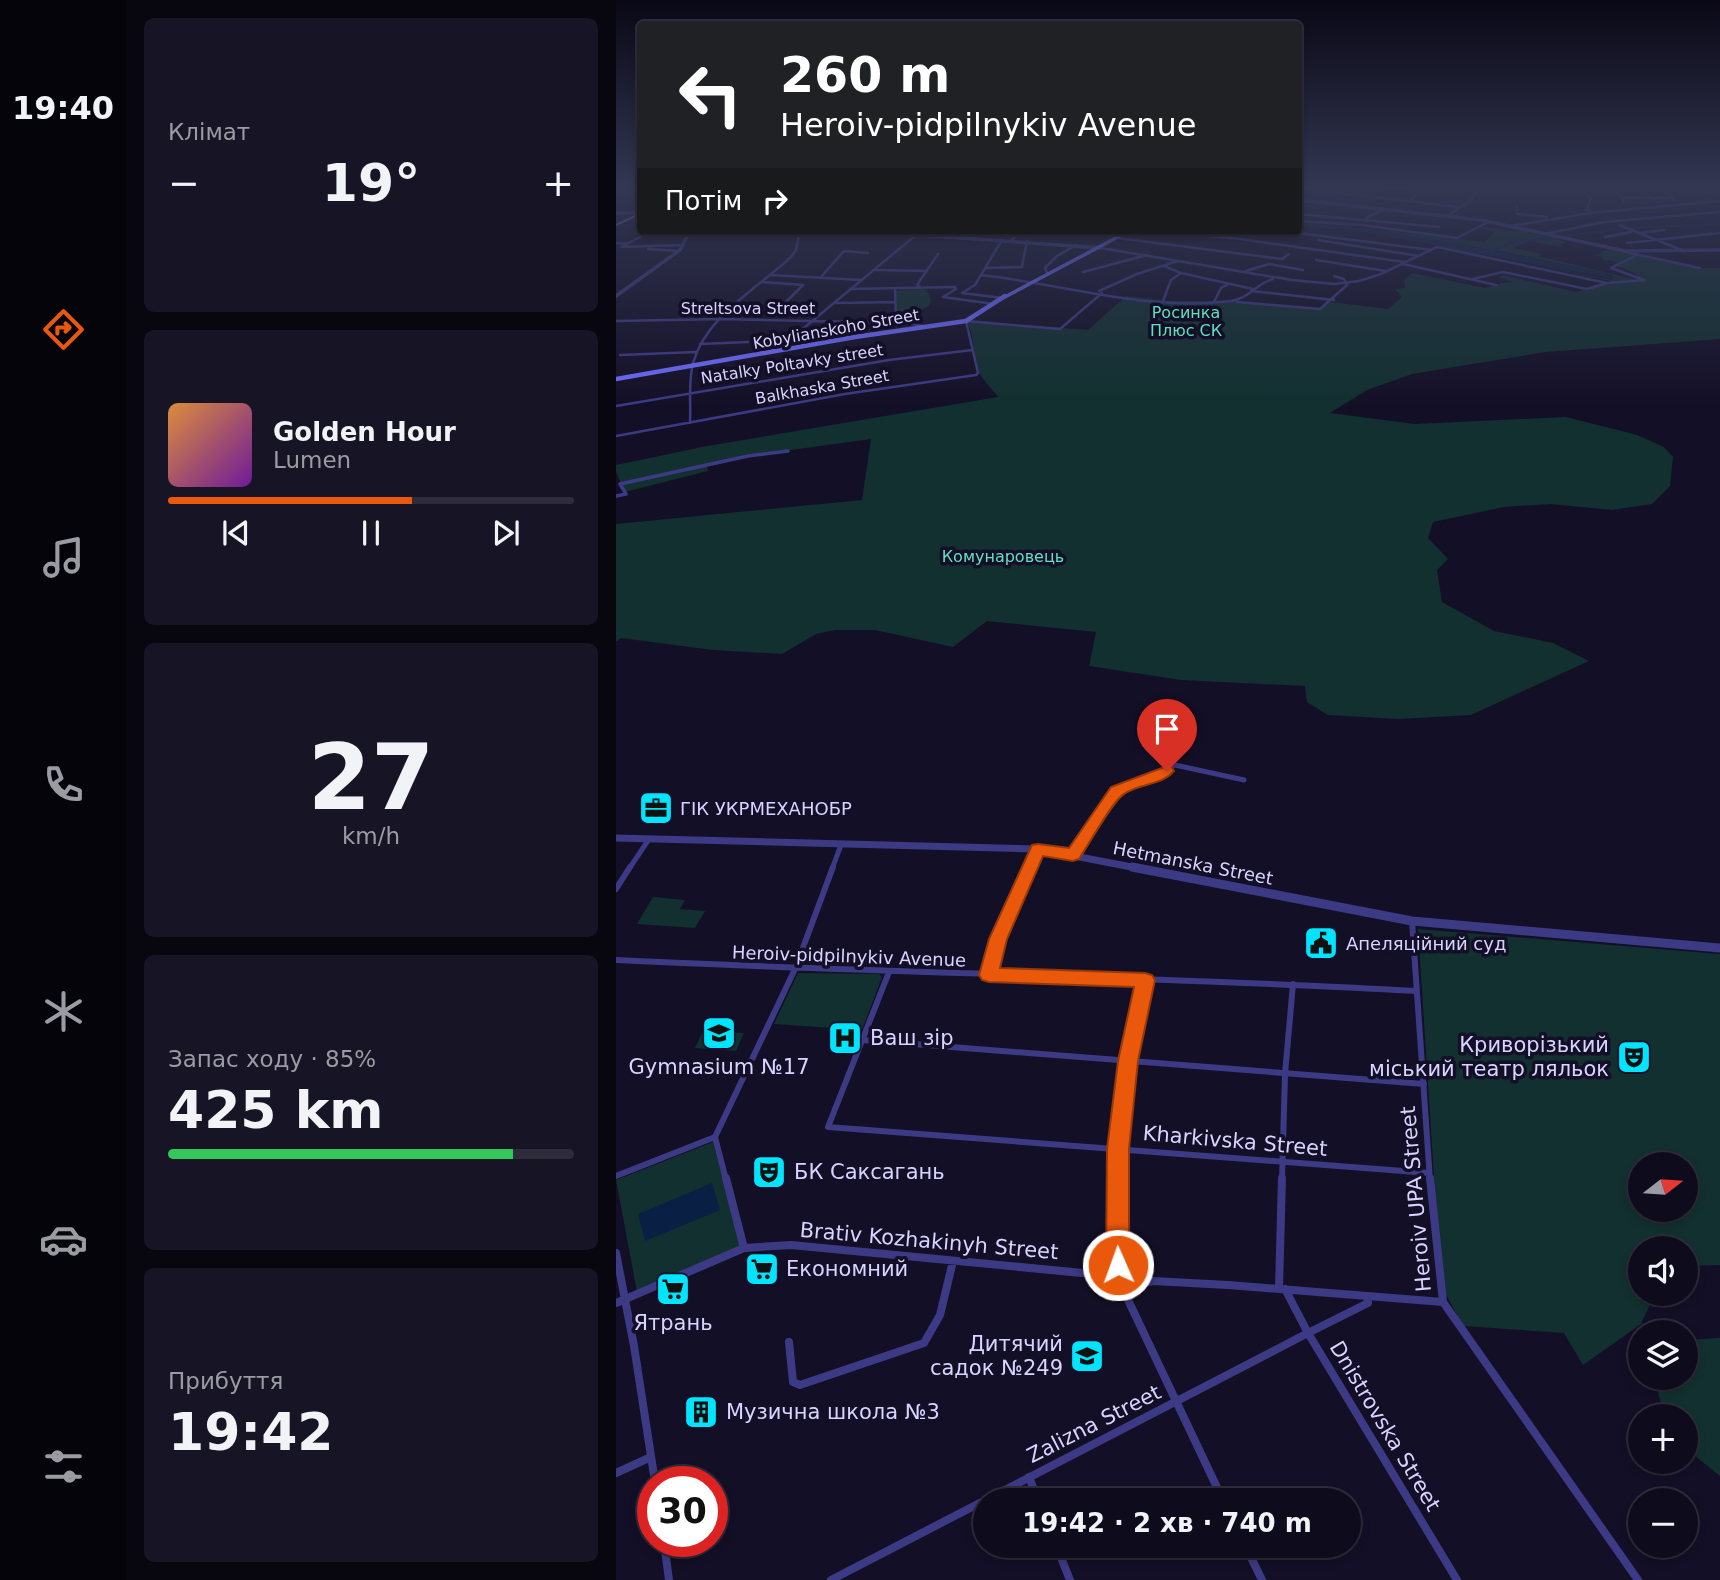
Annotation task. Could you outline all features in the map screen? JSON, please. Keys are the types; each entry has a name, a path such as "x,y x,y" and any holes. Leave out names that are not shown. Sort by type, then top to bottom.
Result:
{"main road":[{"path":"966,321 1030,282 1078,259"},
{"name":"Kobylianskoho Street","path":"616,379 922,326 966,321"}],"street":[{"path":"616,296 667,259"},
{"path":"690,423 692,366 696,352 722,319 788,259"},
{"path":"820,278 838,259"},
{"path":"776,351 889,259"},
{"path":"922,289 917,285 935,259"},
{"path":"991,259 975,285 962,293 1003,298"},
{"path":"985,268 1022,267 1024,259"},
{"path":"1047,273 1045,268 1054,259"},
{"path":"1083,272 1133,259"},
{"path":"1172,259 1326,284 1347,283 1387,271 1414,259"},
{"path":"1376,259 1496,285"},
{"path":"1492,259 1607,283"},
{"path":"1473,279 1503,272 1587,289 1607,283 1644,280 1611,268 1630,259"},
{"path":"1655,259 1700,268"},
{"path":"1097,292 1181,260"},
{"path":"1316,260 1387,271"},
{"path":"1245,271 1269,264 1303,270"},
{"path":"1164,265 1181,273 1252,290 1334,300"},
{"path":"876,270 926,271"},
{"path":"1163,301 1171,280 1181,273"},
{"path":"770,275 861,280"},
{"path":"981,275 1163,301 1233,301 1320,309 1334,300 1347,283"},
{"path":"1334,276 1345,279 1347,283"},
{"path":"1233,301 1266,280 1284,279"},
{"path":"762,282 803,285 783,306 804,307"},
{"path":"1214,302 1221,288 1229,284"},
{"path":"850,289 955,287 956,289 943,298 994,304"},
{"path":"895,289 896,318 901,322"},
{"name":"Kobylianskoho Street","path":"966,321 1060,329 1102,293"},
{"path":"834,303 895,302"},
{"name":"Streltsova Street","path":"616,321 812,320 901,322 922,326"},
{"name":"Balkhaska Street","path":"616,436 845,394 976,375 978,373 970,326 966,321"},
{"path":"701,344 748,342"},
{"name":"Natalky Poltavky street","path":"616,406 889,360 972,350"},
{"path":"620,355 696,352"},
{"path":"616,496 626,494 620,484 748,456 788,451"},
{"path":"1073,855 1117,790 1126,786 1147,781 1175,765 1244,780"},
{"name":"Hetmanska Street","path":"616,838 1038,849 1412,921 1720,948"},
{"path":"616,889 649,839"},
{"path":"744,1248 715,1137 795,969 841,845"},
{"path":"989,975 998,939 1038,849"},
{"name":"Heroiv UPA Street","path":"1412,921 1429,1173 1443,1302 1638,1580"},
{"name":"Heroiv-pidpilnykiv Avenue","path":"616,960 795,969 1293,984 1416,991"},
{"path":"889,972 862,1040 1424,1083"},
{"path":"1145,980 1128,1061 1118,1149 1116,1250 1123,1283 1175,1402 1217,1488"},
{"path":"1282,1289 1285,1074 1293,984"},
{"name":"Kharkivska Street","path":"862,1040 828,1127 1429,1173"},
{"path":"616,1177 715,1137"},
{"name":"Brativ Kozhakinyh Street","path":"626,1299 744,1248 791,1245 1103,1275 1135,1285 1153,1281 1443,1302"},
{"path":"616,1253 652,1466"},
{"path":"789,1342 793,1382 800,1385 924,1343 932,1335 937,1322 953,1261"},
{"name":"Dnistrovska Street","path":"1282,1289 1457,1580"},
{"name":"Zalizna Street","path":"831,1580 851,1575 1029,1477 1308,1333 1360,1309 1368,1303 1367,1297"},
{"path":"616,1303 626,1299"},
{"path":"616,1473 651,1457"},
{"path":"1029,1477 1033,1488"},
{"path":"666,1557 669,1580"},
{"path":"1061,1558 1069,1580"},
{"path":"1251,1558 1262,1580"}],"green space":[{"path":"1536,259 1550,259 1641,281 1644,279 1634,275 1637,274 1614,265 1617,262 1600,259 1655,259 1699,268 1720,268 1720,339 1546,352 1412,374 1367,390 1330,413 1415,424 1566,417 1637,435 1664,447 1673,457 1670,486 1652,504 1612,510 1551,504 1504,507 1433,522 1428,538 1448,559 1437,570 1442,602 1494,631 1553,643 1589,661 1471,715 1399,719 1328,715 1307,702 1305,686 1181,680 1089,666 1096,632 987,621 953,647 875,630 835,630 816,634 782,654 713,650 621,638 616,642 616,524 862,500 871,439 748,456 707,466 708,471 625,492 616,472 616,465 707,446 998,397 978,370 971,331 966,321 1088,330 1126,296 1171,301 1233,301 1320,309 1330,302 1388,309 1402,297 1395,289 1405,288 1404,280 1412,273 1485,288 1514,282 1498,277 1503,275 1576,292 1611,281 1519,261 1612,280 1612,275"},
{"path":"927,290 931,301 929,306 897,320 896,291"},
{"path":"653,897 685,900 680,909 705,911 695,928 637,924"},
{"path":"1418,929 1720,954 1720,1265 1698,1266 1698,1236 1628,1236 1628,1306 1649,1306 1643,1320 1628,1320 1628,1333 1583,1365 1564,1333 1463,1326 1441,1285"},
{"path":"798,973 879,974 882,977 862,1030 774,1024"},
{"path":"703,1031 744,1033 736,1051 695,1048"},
{"path":"713,1142 742,1247 637,1292 616,1180"},
{"path":"1720,1338 1720,1476 1698,1458 1698,1404 1661,1404 1658,1390 1698,1390 1698,1339"}],"water":[{"path":"1508,259 1534,259 1604,273 1615,279"},
{"path":"712,1183 720,1210 645,1241 638,1214"}],"place":[{"name":"ГІК УКРМЕХАНОБР","path":"656,808"},
{"name":"Апеляційний суд","path":"1321,943"},
{"name":"Gymnasium №17","path":"719,1033"},
{"name":"Ваш зір","path":"845,1038"},
{"name":"Криворізький міський театр ляльок","path":"1634,1057"},
{"name":"БК Саксагань","path":"769,1172"},
{"name":"Економний","path":"762,1269"},
{"name":"Ятрань","path":"673,1289"},
{"name":"Дитячий садок №249","path":"1087,1356"},
{"name":"Музична школа №3","path":"701,1412"}],"route":[{"path":"1118,1265 1118,1149 1128,1061 1145,980 989,975 998,939 1038,849 1073,855 1117,790 1147,781 1167,771"}],"park label":[{"name":"Росинка Плюс СК","path":"1186,321"},
{"name":"Комунаровець","path":"1003,556"}]}
